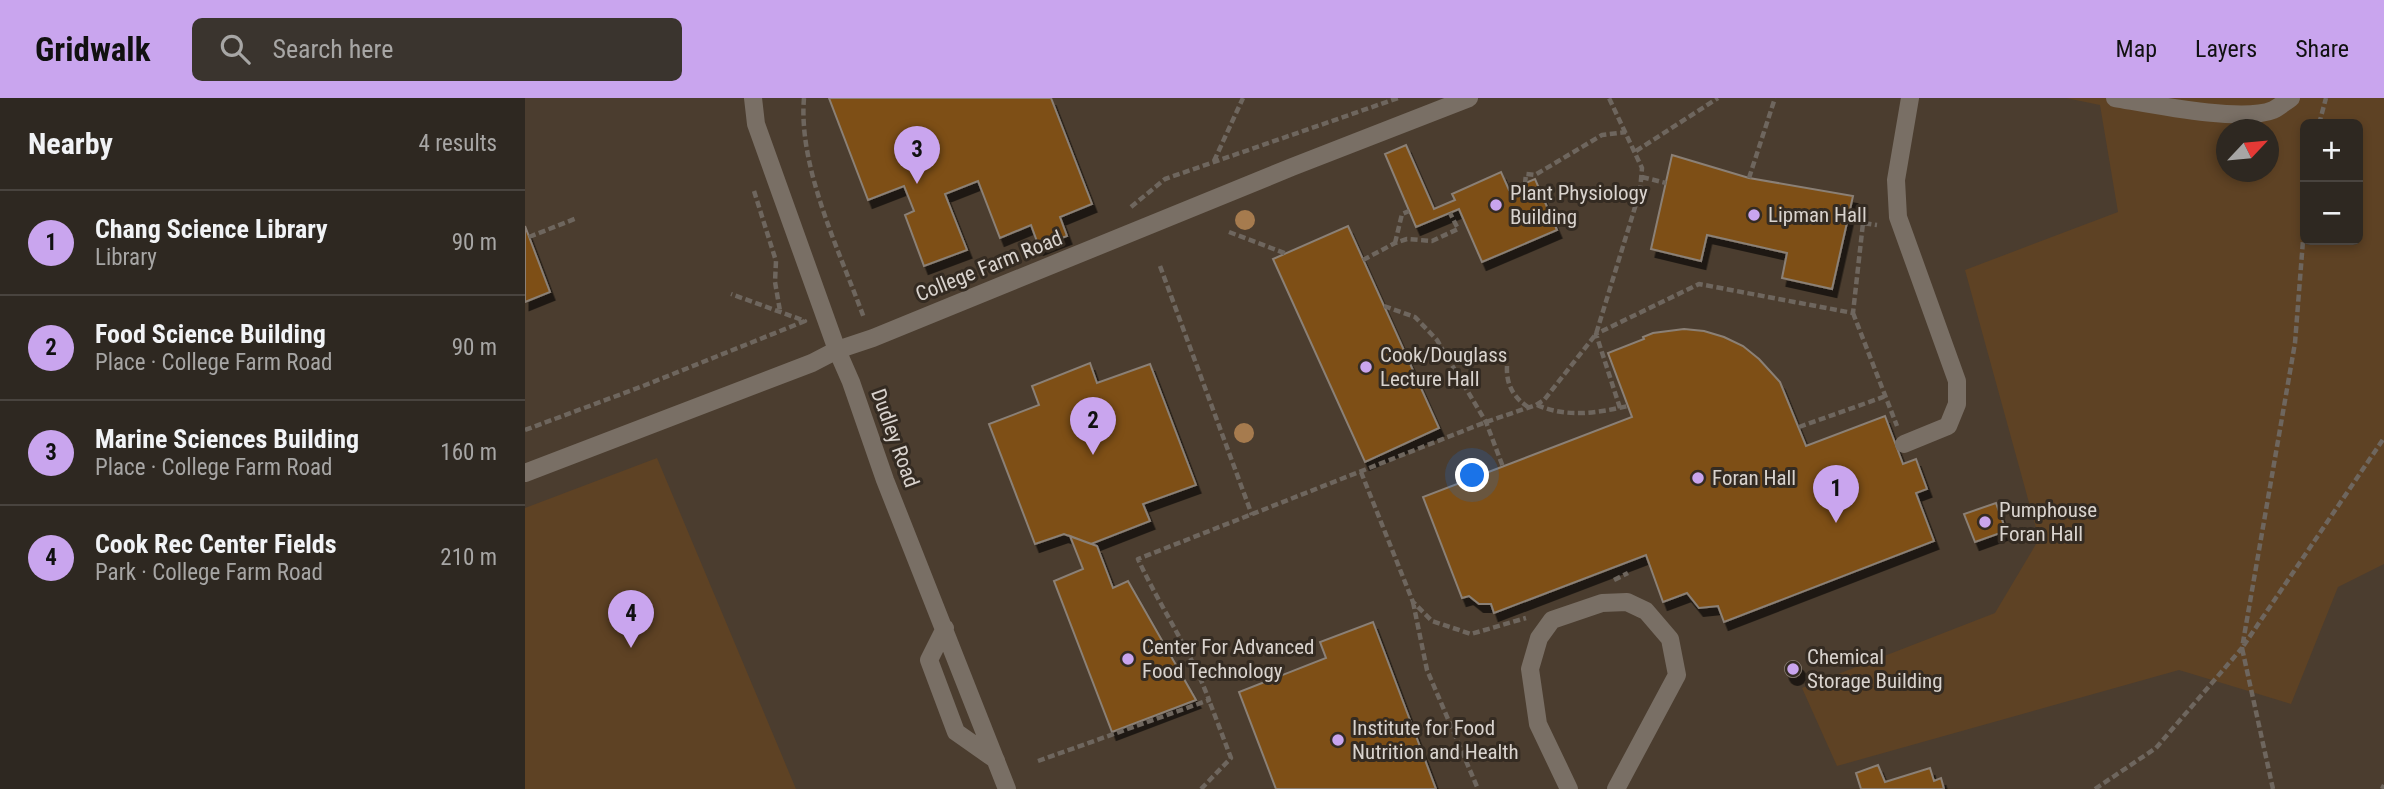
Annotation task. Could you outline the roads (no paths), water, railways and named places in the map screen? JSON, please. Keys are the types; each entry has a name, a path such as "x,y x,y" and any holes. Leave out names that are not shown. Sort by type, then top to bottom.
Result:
{"street":[{"name":"Dudley Road","path":"753,98 759,134 837,350 885,480 1007,789"},
{"name":"College Farm Road","path":"525,473 812,363 837,350 873,338 1292,167 1469,98"},
{"path":"1904,444 1948,426 1957,404 1957,381 1898,217 1896,180 1910,98"},
{"path":"2115,98 2237,115 2272,111 2291,98"},
{"path":"1569,789 1538,724 1530,669 1539,638 1552,620 1602,603 1627,602 1646,611 1670,639 1677,675 1616,789"},
{"path":"945,628 929,660 956,732 996,760"}],"place":[{"name":"Marine Sciences Building","path":"917,184"},
{"name":"Plant Physiology Building","path":"1496,205"},
{"name":"Lipman Hall","path":"1754,215"},
{"name":"Cook/Douglass Lecture Hall","path":"1366,367"},
{"name":"Food Science Building","path":"1093,455"},
{"name":"Foran Hall","path":"1698,478"},
{"name":"Pumphouse Foran Hall","path":"1985,522"},
{"name":"Chang Science Library","path":"1836,523"},
{"name":"Cook Rec Center Fields","path":"631,648"},
{"name":"Center For Advanced Food Technology","path":"1128,659"},
{"name":"Chemical Storage Building","path":"1793,669"},
{"name":"Institute for Food Nutrition and Health","path":"1338,740"}]}
